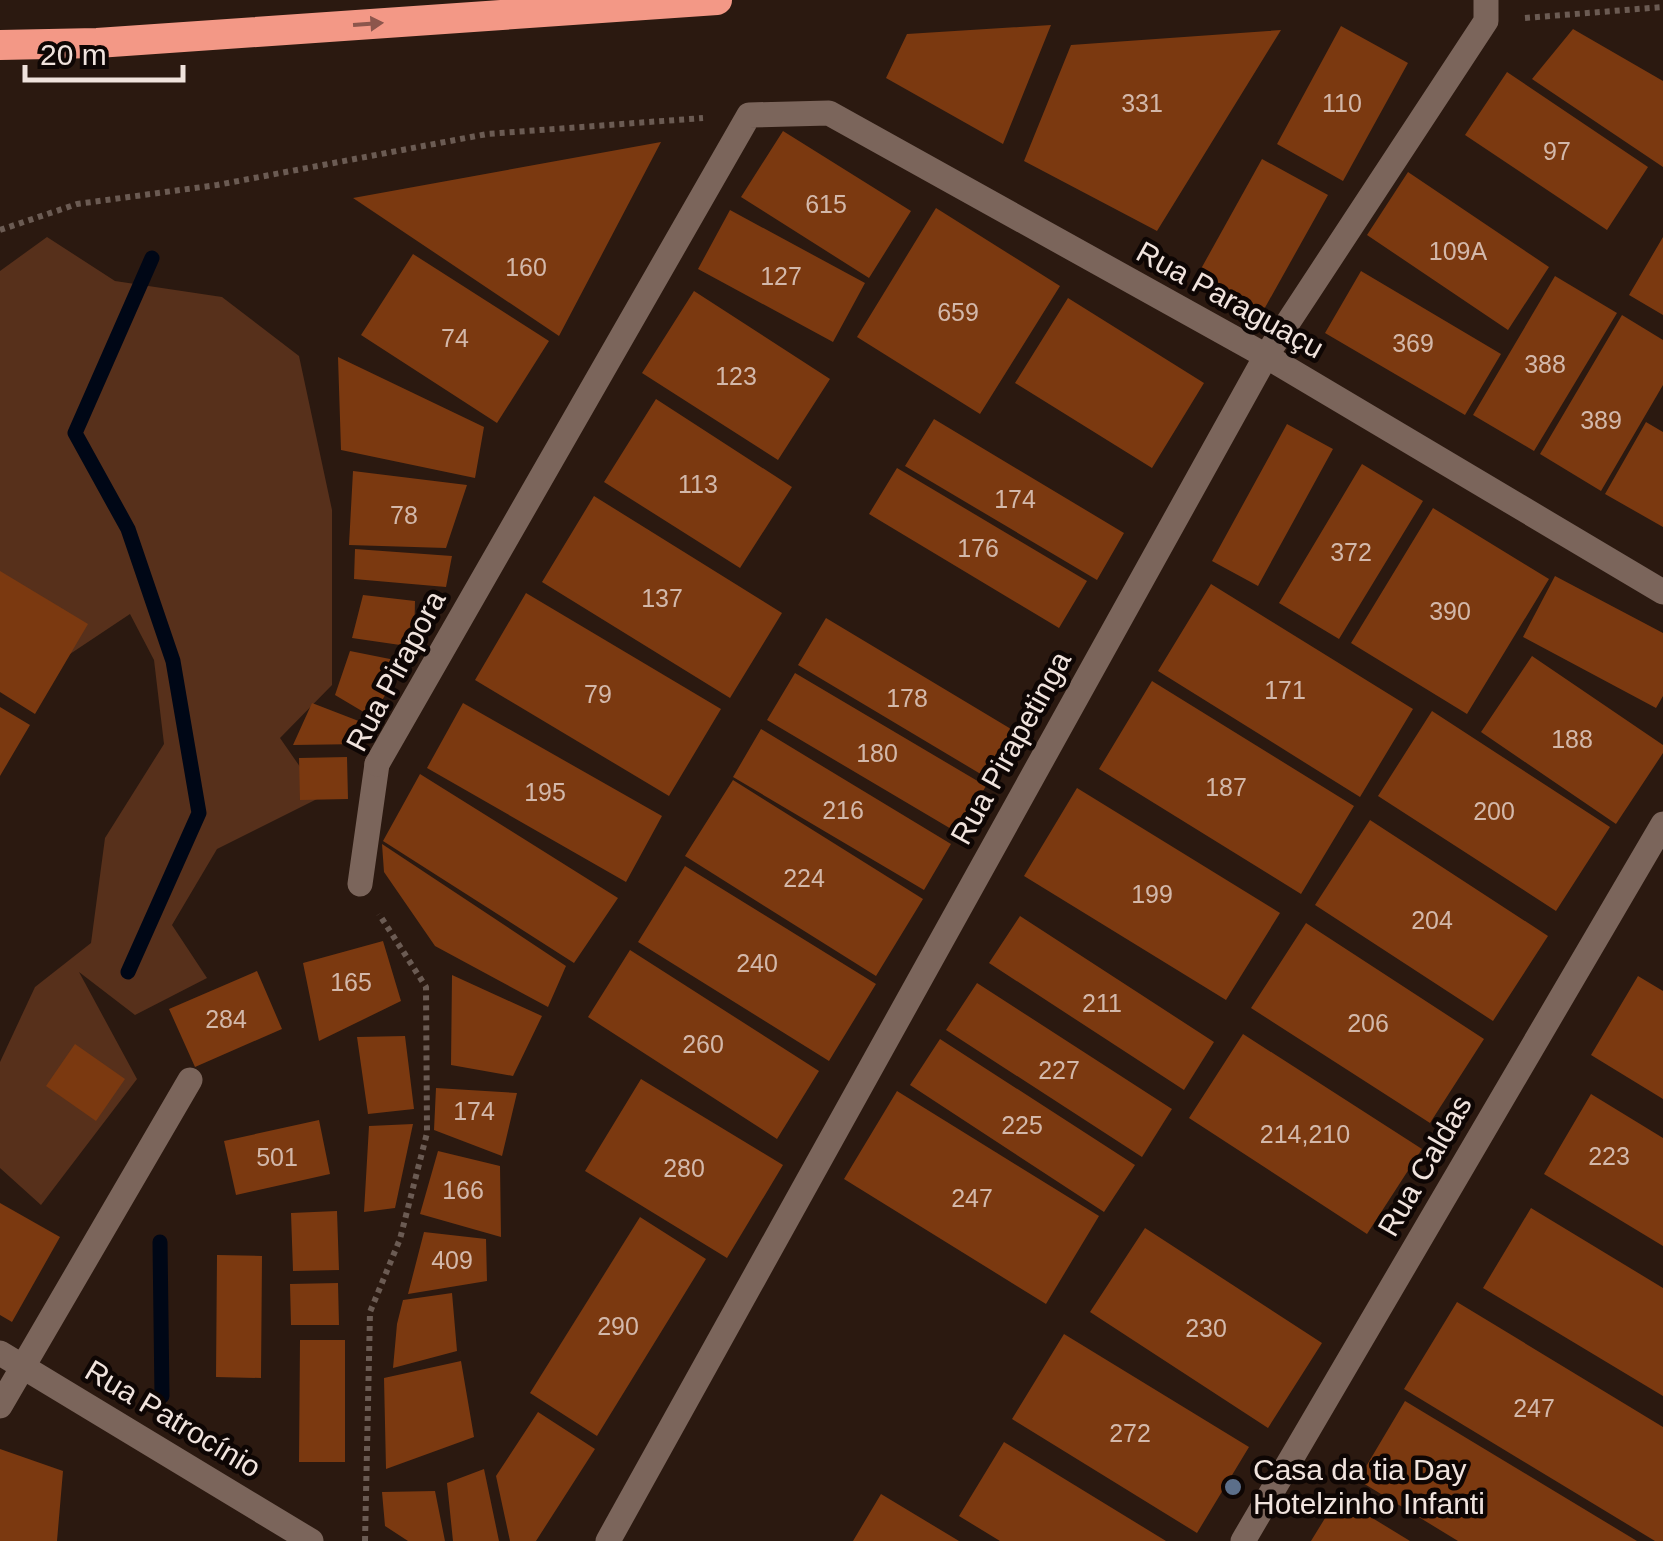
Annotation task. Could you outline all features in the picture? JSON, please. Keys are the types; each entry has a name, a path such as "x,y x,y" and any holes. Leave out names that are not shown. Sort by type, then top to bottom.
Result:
{"highway":[{"path":"0,45 96,43 717,0"}],"street":[{"name":"Rua Pirapetinga","path":"608,1541 1266,356 1486,11"},
{"name":"Rua Paraguaçu","path":"749,114 829,113 1266,356 1663,592"},
{"name":"Rua Pirapora","path":"360,884 377,764 749,114"},
{"name":"Rua Caldas","path":"1243,1541 1663,824"},
{"path":"0,1406 190,1080"},
{"name":"Rua Patrocínio","path":"0,1353 311,1541"}],"path":[{"path":"1486,11 1663,7"},
{"path":"0,230 77,204 217,185 487,134 749,114"},
{"path":"360,884 426,988 428,1133 400,1239 370,1312 365,1541"}],"shaded area":[{"path":"47,237 115,281 222,297 299,356 332,510 332,685 280,738 321,797 217,849 172,925 207,978 135,1015 79,972 137,1079 41,1205 0,1168 0,1062 35,987 91,943 105,838 164,744 154,660 130,614 43,672 0,674 0,271"}],"building":[{"path":"1051,25 1003,144 886,78 907,34"},
{"path":"1341,26 1408,63 1343,181 1277,144"},
{"path":"1573,29 1663,81 1663,167 1532,79"},
{"path":"1281,30 1157,231 1024,161 1071,45"},
{"path":"1507,72 1648,167 1607,230 1465,135"},
{"path":"783,131 911,211 869,278 741,197"},
{"path":"661,142 559,336 353,198"},
{"path":"1262,159 1328,195 1262,313 1197,276"},
{"path":"1408,172 1549,267 1508,330 1367,235"},
{"path":"936,208 1060,286 980,414 857,337"},
{"path":"730,210 865,283 833,342 698,269"},
{"path":"1663,237 1663,315 1629,295"},
{"path":"413,254 549,341 497,423 361,335"},
{"path":"1361,271 1501,354 1465,415 1325,333"},
{"path":"1555,276 1617,313 1534,451 1473,415"},
{"path":"694,291 830,379 778,460 642,373"},
{"path":"1068,298 1204,383 1152,468 1015,383"},
{"path":"1622,315 1663,340 1663,385 1601,491 1540,454"},
{"path":"338,357 484,427 475,478 341,450"},
{"path":"656,399 792,487 740,568 604,482"},
{"path":"934,419 1124,533 1097,580 905,466"},
{"path":"1646,422 1663,432 1663,527 1605,494"},
{"path":"1287,424 1333,449 1258,586 1212,561"},
{"path":"1362,464 1423,501 1339,639 1279,603"},
{"path":"897,468 1087,581 1059,628 869,514"},
{"path":"353,471 467,485 446,548 349,545"},
{"path":"594,496 782,613 730,698 542,582"},
{"path":"1433,508 1549,579 1467,714 1351,643"},
{"path":"355,549 452,556 446,587 354,579"},
{"path":"0,571 88,624 35,714 0,692"},
{"path":"1555,576 1663,633 1663,696 1656,708 1523,637"},
{"path":"1211,584 1413,709 1360,797 1158,671"},
{"path":"526,593 721,709 669,796 475,680"},
{"path":"363,595 415,601 414,647 352,638"},
{"path":"826,618 1016,732 989,779 798,665"},
{"path":"350,651 405,662 372,717 335,695"},
{"path":"1532,656 1663,745 1663,753 1616,824 1481,732"},
{"path":"795,673 986,786 958,833 767,720"},
{"path":"1152,681 1354,806 1301,894 1099,769"},
{"path":"312,703 369,725 361,744 293,745"},
{"path":"463,703 662,816 626,882 427,768"},
{"path":"0,707 30,725 0,776"},
{"path":"1432,711 1610,827 1556,911 1378,796"},
{"path":"761,729 951,844 924,890 733,777"},
{"path":"347,757 348,799 300,800 299,758"},
{"path":"420,774 618,898 574,963 383,841"},
{"path":"733,780 923,899 876,976 685,856"},
{"path":"1077,788 1280,913 1226,1000 1024,876"},
{"path":"1370,820 1548,936 1493,1021 1315,905"},
{"path":"382,844 566,966 548,1007 435,946 384,872"},
{"path":"685,866 876,984 829,1061 638,942"},
{"path":"1020,916 1214,1042 1184,1090 989,963"},
{"path":"1306,923 1484,1039 1430,1123 1251,1008"},
{"path":"383,941 401,1001 319,1041 303,963"},
{"path":"630,950 819,1071 777,1139 588,1017"},
{"path":"257,971 282,1029 195,1067 169,1009"},
{"path":"452,975 542,1016 513,1076 451,1065"},
{"path":"1638,976 1663,991 1663,1099 1591,1055"},
{"path":"977,983 1172,1109 1142,1157 946,1030"},
{"path":"1243,1034 1422,1149 1367,1234 1189,1118"},
{"path":"405,1036 414,1109 368,1114 357,1037"},
{"path":"940,1039 1135,1165 1104,1212 910,1085"},
{"path":"75,1044 125,1079 96,1121 46,1086"},
{"path":"641,1079 783,1165 727,1258 585,1171"},
{"path":"436,1088 517,1093 502,1156 434,1130"},
{"path":"897,1091 1099,1216 1046,1304 844,1179"},
{"path":"1591,1094 1663,1138 1663,1246 1544,1174"},
{"path":"319,1120 330,1174 236,1195 224,1141"},
{"path":"413,1124 395,1208 364,1212 369,1126"},
{"path":"438,1151 500,1166 501,1237 420,1214"},
{"path":"0,1203 60,1237 12,1322 0,1315"},
{"path":"1531,1208 1663,1288 1663,1396 1483,1288"},
{"path":"337,1211 339,1270 293,1271 291,1213"},
{"path":"640,1217 706,1259 597,1436 530,1393"},
{"path":"1145,1228 1322,1343 1268,1428 1090,1312"},
{"path":"424,1232 486,1239 487,1281 408,1294"},
{"path":"217,1255 262,1256 261,1378 216,1377"},
{"path":"338,1283 339,1325 291,1325 290,1284"},
{"path":"452,1293 457,1351 393,1368 403,1300"},
{"path":"1457,1302 1663,1427 1663,1541 1655,1541 1404,1389"},
{"path":"1064,1334 1249,1447 1197,1533 1012,1419"},
{"path":"300,1340 345,1340 345,1462 299,1462"},
{"path":"461,1361 474,1437 386,1469 384,1378"},
{"path":"1405,1401 1637,1541 1458,1541 1358,1480"},
{"path":"538,1412 595,1449 536,1541 510,1541 496,1476"},
{"path":"1004,1442 1166,1541 1000,1541 959,1516"},
{"path":"0,1449 63,1471 57,1541 0,1541"},
{"path":"484,1469 499,1541 453,1541 447,1483"},
{"path":"435,1491 445,1541 408,1541 385,1526 382,1492"},
{"path":"881,1494 959,1541 853,1541"},
{"path":"1338,1497 1410,1541 1311,1541"}],"waterway":[{"path":"128,972 199,813 173,661 128,529 75,433 152,258"},
{"path":"160,1242 162,1396"}],"place":[{"name":"Casa da tia Day Hotelzinho Infanti","path":"1233,1487"}]}
